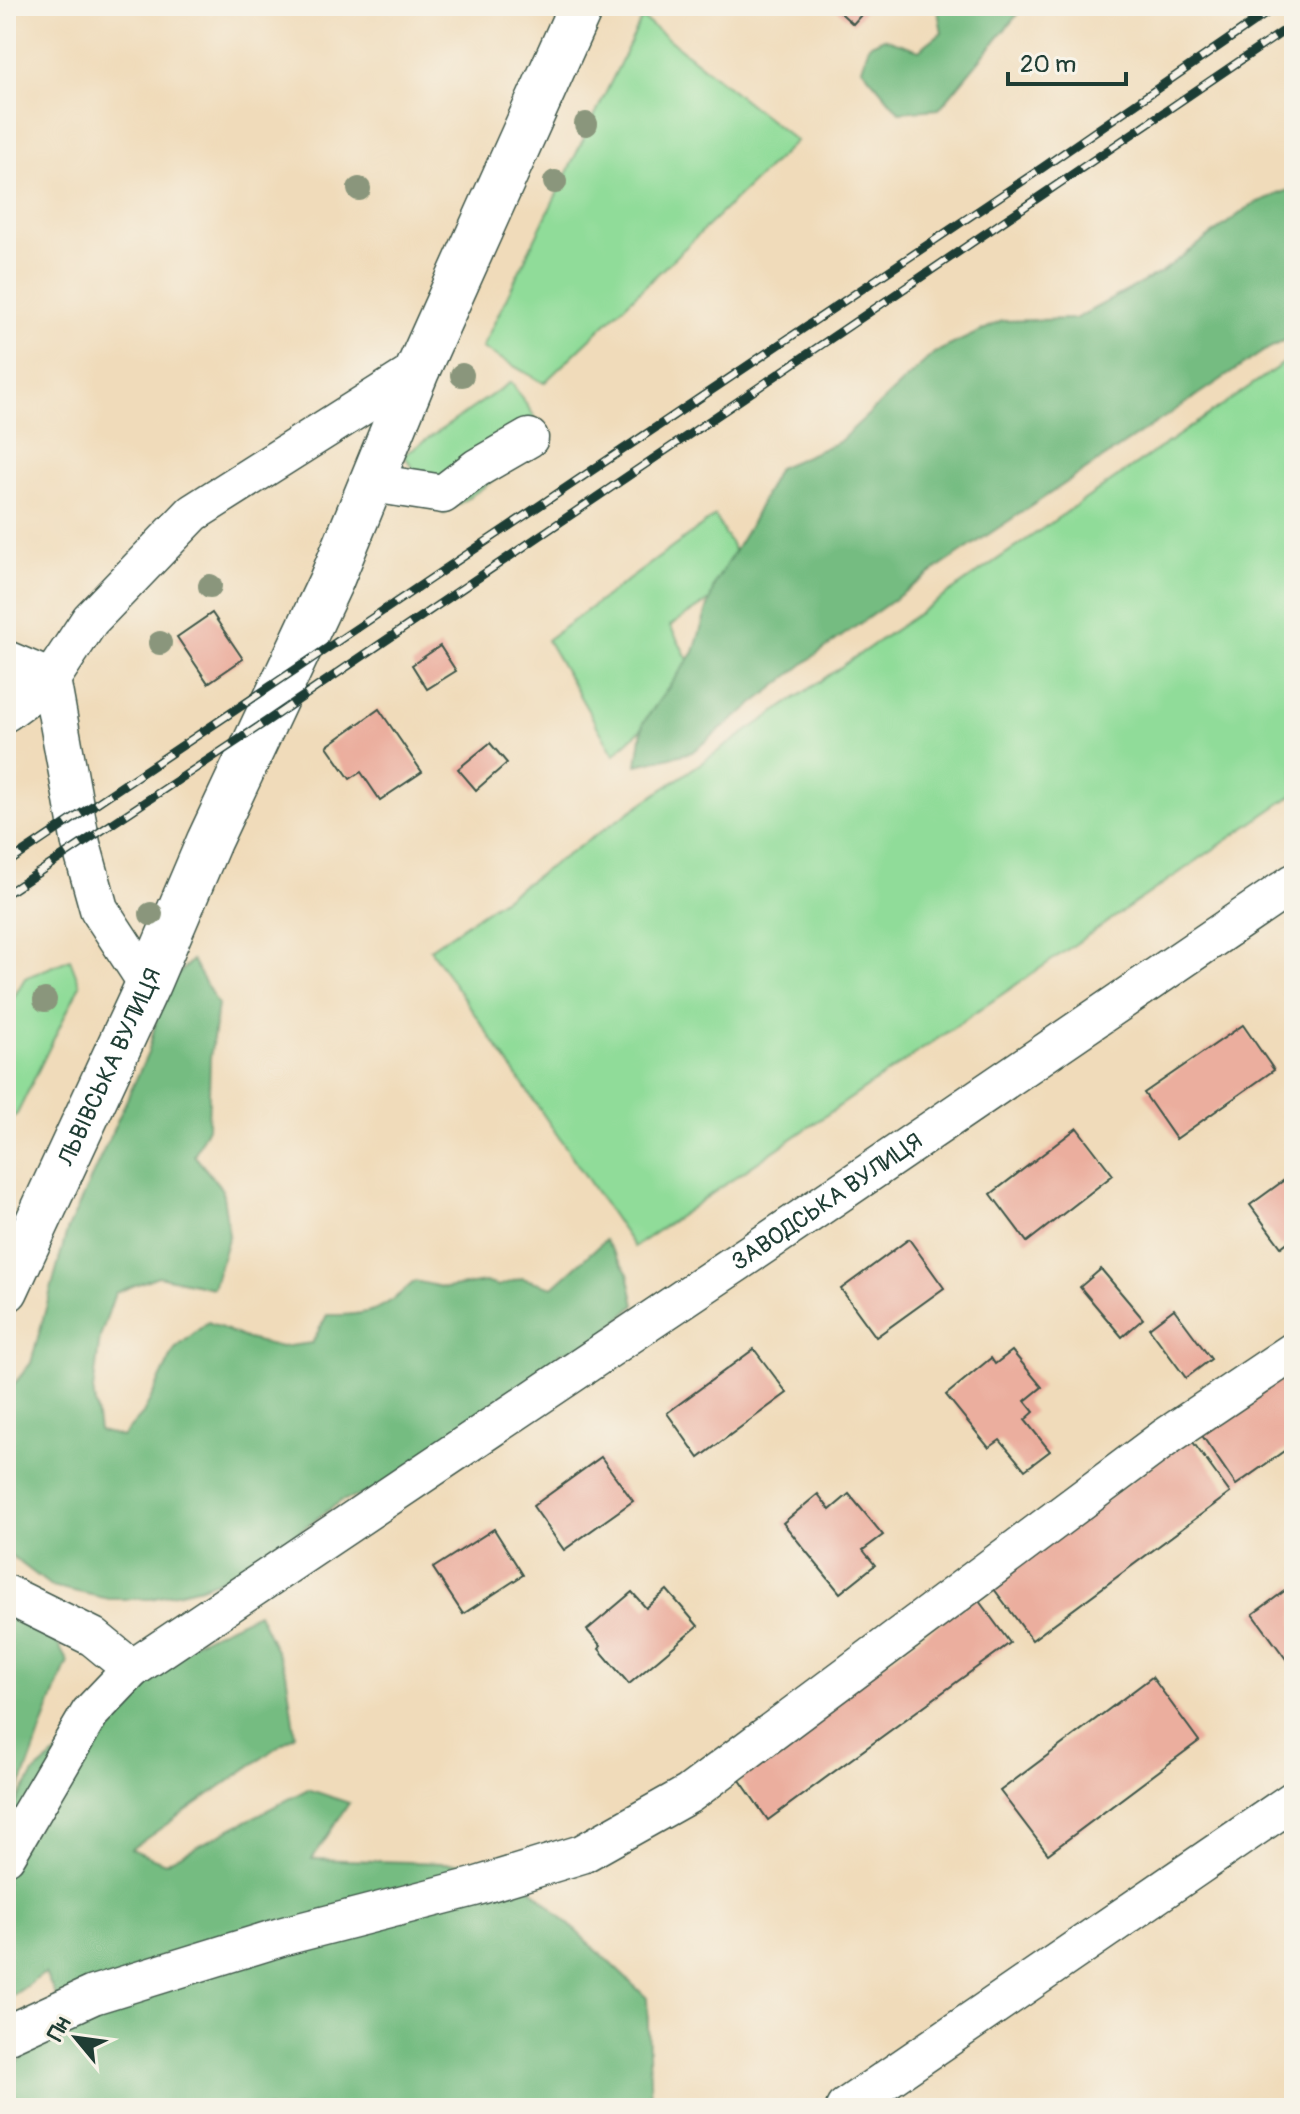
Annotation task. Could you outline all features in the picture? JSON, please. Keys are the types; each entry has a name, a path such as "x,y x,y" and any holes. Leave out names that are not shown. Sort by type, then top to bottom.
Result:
{"highway":[{"name":"ЛЬВІВСЬКА ВУЛИЦЯ","path":"6,1290 148,984 209,841 331,581 417,371 581,6"}],"street":[{"path":"6,712 51,679 90,620 193,513 417,371"},
{"path":"372,483 443,494 477,468 529,438"},
{"path":"6,660 51,679"},
{"path":"51,679 81,844 99,909 148,984"},
{"name":"ЗАВОДСЬКА ВУЛИЦЯ","path":"6,1856 90,1713 132,1669 1294,883"},
{"path":"6,2035 108,1990 284,1936 474,1887 582,1854 689,1794 1166,1437 1294,1351"},
{"path":"6,1594 93,1637 132,1669"},
{"path":"845,2108 1294,1800"}],"green space":[{"path":"937,6 1014,6 1017,15 939,109 899,112 862,68 869,45 884,38 919,50 942,32"},
{"path":"642,18 796,141 544,383 482,348"},
{"path":"1294,188 1294,335 1264,351 944,564 814,656 692,752 637,765 643,723 694,652 715,583 749,527 778,468 839,442 934,353 1002,321 1075,319 1160,273 1253,204"},
{"path":"1294,356 1294,794 634,1247 430,949"},
{"path":"511,382 551,441 444,514 404,455"},
{"path":"715,516 748,575 670,626 697,676 614,755 547,640"},
{"path":"70,959 80,985 17,1114 6,1122 6,1011 25,978"},
{"path":"192,960 218,1005 210,1058 208,1127 194,1155 222,1189 229,1235 213,1288 158,1276 115,1293 100,1337 93,1390 99,1431 122,1437 143,1414 175,1349 208,1322 247,1339 281,1347 312,1343 327,1315 355,1314 376,1309 415,1281 446,1288 485,1282 498,1286 522,1278 553,1287 605,1240 628,1274 635,1305 594,1343 560,1353 538,1387 508,1391 377,1490 341,1501 249,1568 201,1587 151,1599 109,1599 51,1586 6,1554 6,1394 31,1363 67,1231 148,1053 164,989"},
{"path":"258,1613 286,1672 295,1735 131,1849 165,1863 308,1789 349,1803 312,1859 506,1865 647,1998 651,2108 6,2108 6,2072 66,2018 45,1973 6,2000 6,1819 35,1772 187,1646"},
{"path":"6,1615 57,1643 68,1662 6,1819"}],"building":[{"path":"833,6 869,6 853,24"},
{"path":"212,613 243,659 208,683 177,637"},
{"path":"440,646 456,671 427,689 412,665"},
{"path":"379,709 422,772 380,800 361,772 350,779 327,746"},
{"path":"490,743 507,763 476,790 458,769"},
{"path":"1243,1025 1274,1070 1176,1139 1144,1093"},
{"path":"1077,1128 1113,1175 1027,1242 991,1194"},
{"path":"1294,1173 1294,1237 1281,1247 1250,1205"},
{"path":"909,1239 944,1288 876,1337 841,1289"},
{"path":"1101,1269 1143,1319 1122,1337 1080,1287"},
{"path":"1174,1309 1211,1359 1186,1378 1149,1328"},
{"path":"754,1349 787,1393 699,1458 667,1413"},
{"path":"1012,1351 1042,1387 1025,1401 1034,1412 1025,1420 1050,1451 1025,1470 1000,1440 989,1448 946,1395 991,1358 995,1364"},
{"path":"1289,1372 1294,1379 1294,1444 1236,1485 1201,1434"},
{"path":"1190,1438 1230,1493 1032,1640 991,1585"},
{"path":"601,1457 633,1501 564,1550 533,1506"},
{"path":"818,1494 830,1510 849,1494 883,1535 863,1550 875,1565 840,1593 783,1523"},
{"path":"494,1529 523,1575 463,1614 433,1568"},
{"path":"1294,1584 1294,1670 1253,1614"},
{"path":"667,1590 698,1626 629,1684 587,1630 632,1592 646,1608"},
{"path":"976,1597 1010,1643 768,1820 735,1773"},
{"path":"1152,1677 1199,1741 1048,1854 1000,1791"}],"railway":[{"path":"6,864 1042,168 1277,6"},
{"path":"6,894 267,721 1294,24"}]}
